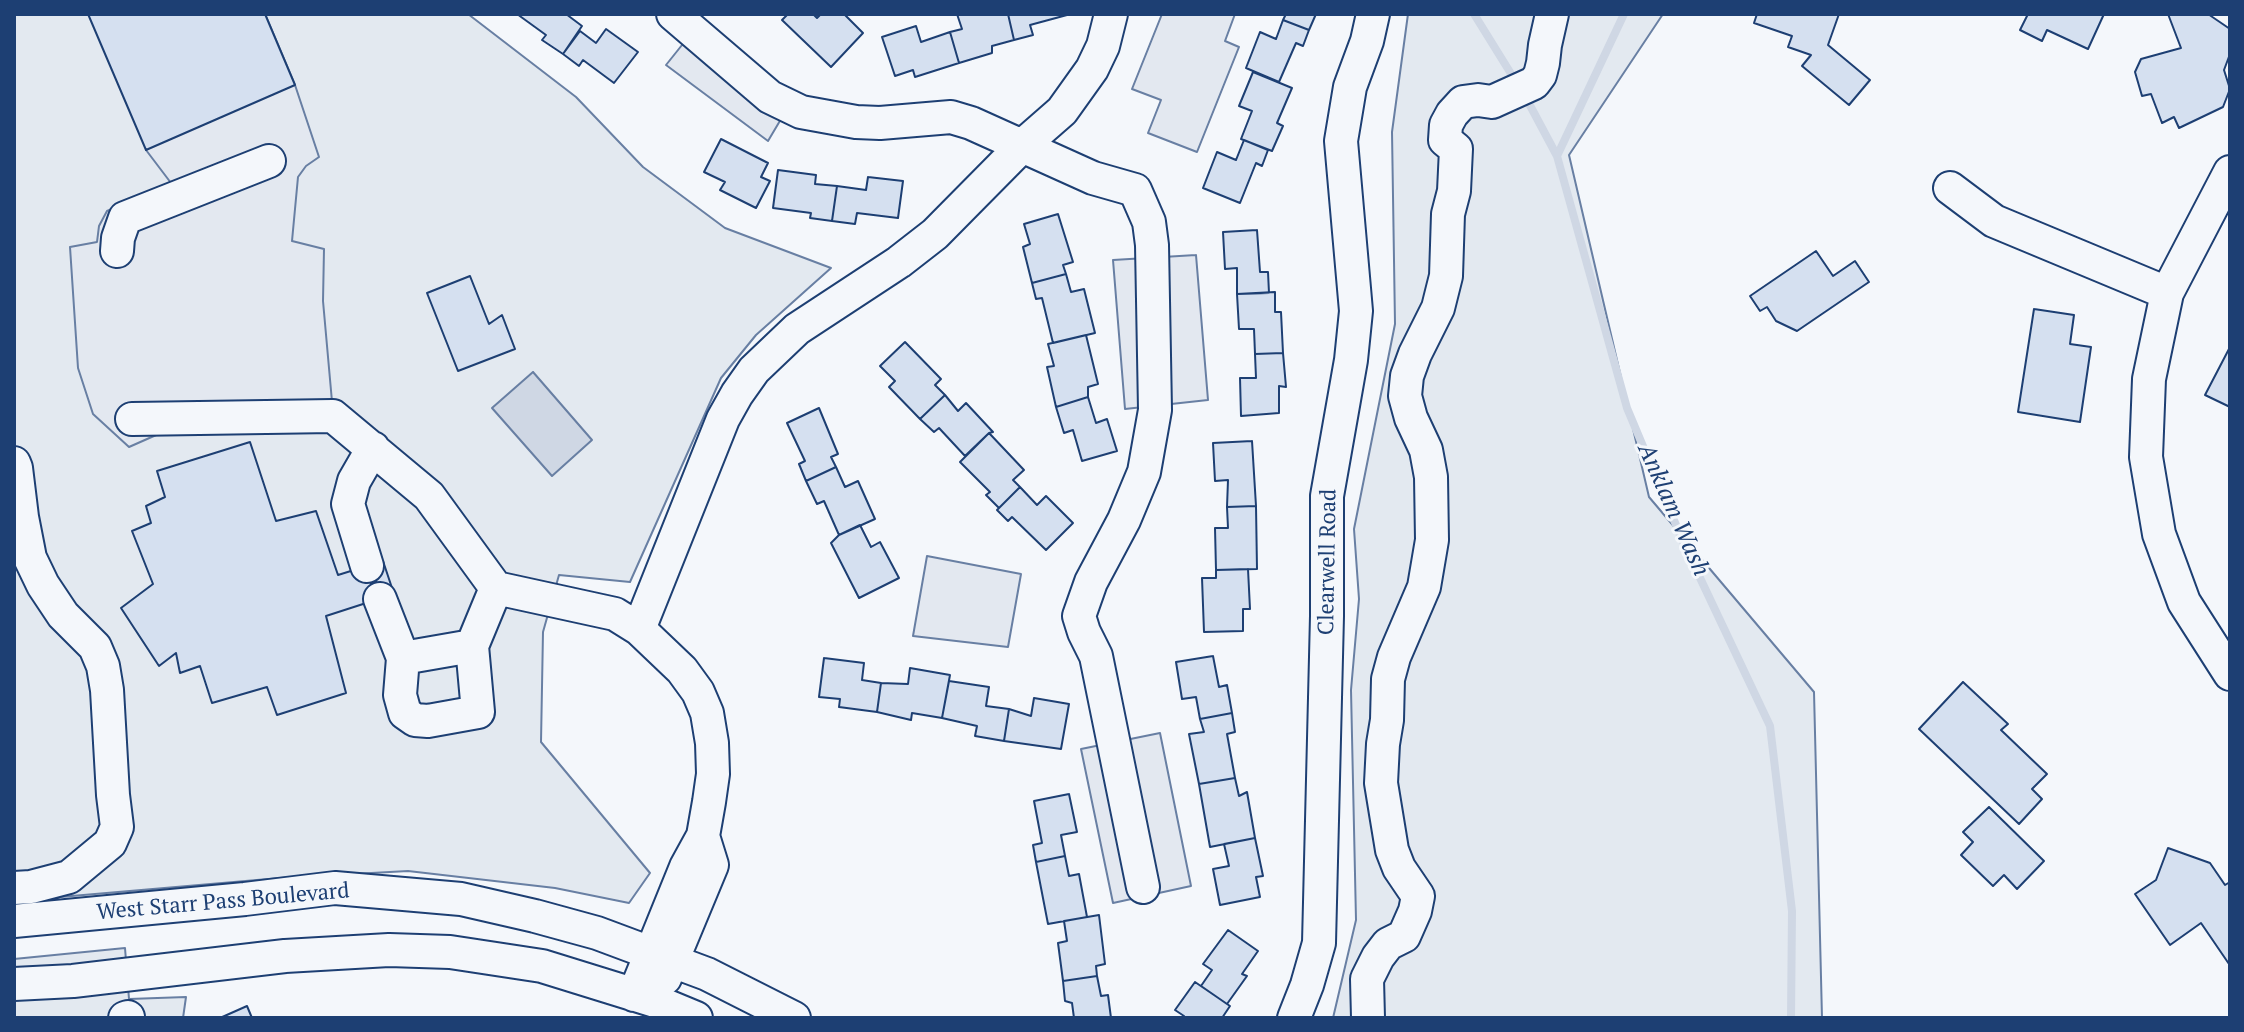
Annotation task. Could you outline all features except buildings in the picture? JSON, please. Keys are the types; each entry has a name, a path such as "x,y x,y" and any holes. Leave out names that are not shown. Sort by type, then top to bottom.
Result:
{"street":[{"path":"673,14 770,97 801,112 868,123 951,117 1093,178 1135,190 1149,222 1152,245 1155,410 1144,472 1124,520 1091,582 1079,616 1096,656 1143,887"},
{"path":"639,629 723,419 754,370 797,329 899,262 935,234 1022,146 1062,111 1092,69 1103,46 1111,14"},
{"name":"Clearwell Road","path":"1294,1018 1319,943 1327,496 1351,360 1356,311 1341,141 1350,87 1373,14"},
{"path":"1368,1018 1367,979 1388,944 1404,936 1412,922 1418,896 1399,868 1392,850 1381,783 1388,679 1394,657 1424,587 1432,540 1431,477 1426,450 1405,396 1407,376 1438,308 1446,276 1448,214 1454,191 1456,149 1445,140 1446,125 1463,102 1492,102 1534,83 1540,75 1552,14"},
{"path":"117,251 125,218 269,161"},
{"path":"2230,172 2167,293 2149,379 2146,457 2159,534 2184,602 2230,674"},
{"path":"1950,188 1994,221 2167,293"},
{"path":"132,419 333,416 429,496 509,591 615,614 639,629 682,670 698,692 707,713 712,743 713,774 703,836 712,865 662,957 645,998"},
{"path":"367,566 348,504 354,481 373,448"},
{"path":"14,463 30,558 63,615 95,647 103,666 117,827 110,843 69,877 14,888"},
{"path":"380,599 403,658 400,695 405,713 415,720 428,721 478,712 472,646 509,591"},
{"path":"403,658 472,646"},
{"name":"West Starr Pass Boulevard","path":"14,921 335,888 461,899 597,933 707,974 794,1018"},
{"path":"14,984 73,981 285,956 389,950 450,952 542,966 645,998 696,1018"}],"shaded area":[{"path":"14,14 468,14 576,97 643,167 725,228 831,268 756,335 721,378 630,582 559,575 543,632 541,742 650,873 629,903 555,888 408,871 280,878 14,901"},
{"path":"265,14 295,85 319,157 306,166 298,177 292,241 324,249 323,301 334,424 163,432 129,447 93,414 78,368 70,247 97,242 99,226 107,211 171,183 146,150"},
{"path":"1162,14 1235,14 1225,41 1239,47 1197,152 1148,133 1161,100 1132,89"},
{"path":"1408,14 1663,14 1569,155 1649,497 1814,692 1822,1018 1333,1018 1356,920 1351,690 1359,599 1354,529 1395,324 1392,132"},
{"path":"690,35 784,114 768,141 666,65"},
{"path":"1196,255 1208,400 1125,409 1113,260"},
{"path":"533,372 592,440 552,476 492,408"},
{"path":"927,556 1021,574 1008,647 913,636"},
{"path":"1160,733 1191,886 1113,903 1081,749"},
{"path":"125,948 129,999 186,997 183,1018 14,1018 14,959"}],"waterway":[{"path":"1474,14 1518,85"},
{"name":"Anklam Wash","path":"1624,14 1557,156 1627,408 1684,544 1770,726 1792,911 1791,1018"},
{"path":"1525,96 1557,156"}]}
